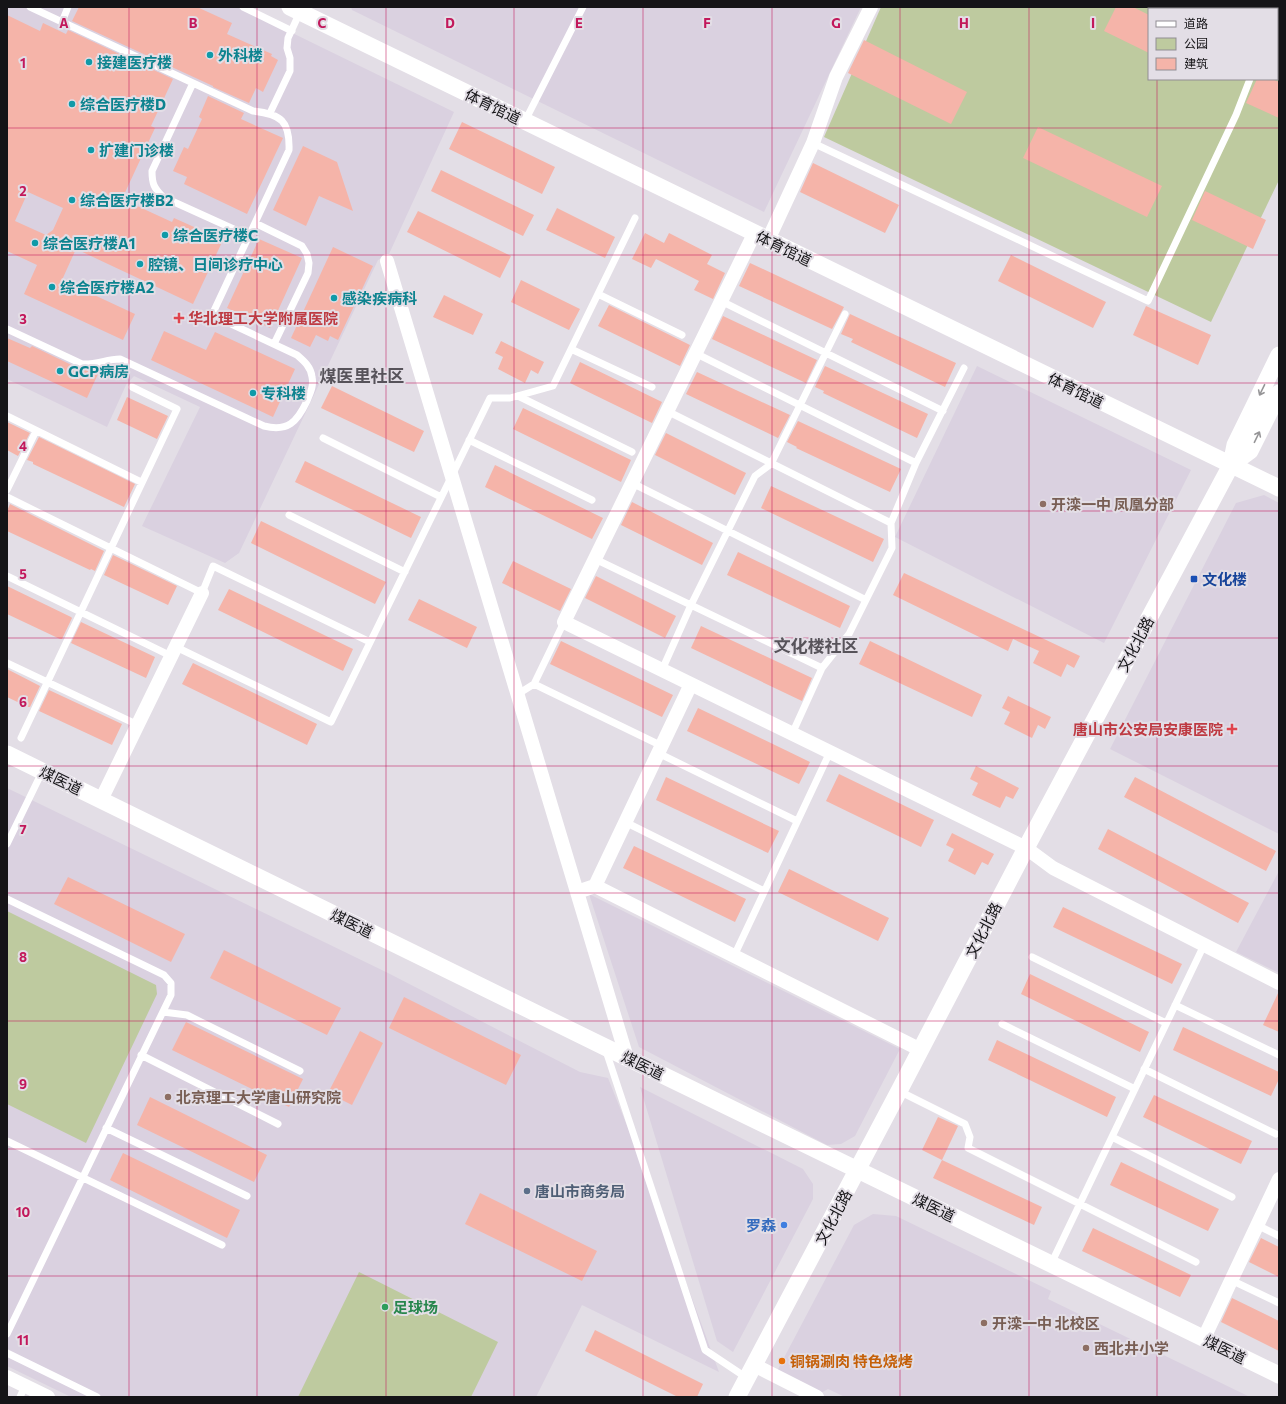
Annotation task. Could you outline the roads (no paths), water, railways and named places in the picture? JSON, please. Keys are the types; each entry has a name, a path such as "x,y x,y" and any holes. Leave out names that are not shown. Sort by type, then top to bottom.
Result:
{"street":[{"path":"871,7 836,77 813,143 761,237 721,301 564,622 1026,848 1053,868 1279,983"},
{"name":"体育馆道","path":"305,13 525,122 1279,488"},
{"path":"387,260 627,1058"},
{"name":"文化北路","path":"737,1397 858,1170 1026,848 1231,465 1235,445 1279,355"},
{"name":"文化北路","path":"1231,465 1250,451 1279,392"},
{"path":"101,800 202,593"},
{"path":"595,886 691,684"},
{"name":"煤医道","path":"7,754 1279,1375"},
{"path":"577,892 595,886 921,1050"},
{"path":"1204,1338 1279,1179"},
{"path":"750,1372 817,1397"},
{"path":"7,1377 23,1392 48,1397"}],"lane":[{"path":"7,329 82,364 92,365 112,359 120,359 264,426 272,428 281,428 294,422 301,414 311,392 313,378 310,368 297,355 212,315 289,150 290,136 286,125 278,117 270,113 253,111 30,7"},
{"path":"62,22 68,7"},
{"path":"243,7 292,30"},
{"path":"525,122 583,7"},
{"path":"270,113 290,71 290,58 287,48 288,38 305,13"},
{"path":"813,143 1148,301 1236,115 1250,80"},
{"path":"193,83 152,171 152,180 155,189 163,197 249,236"},
{"path":"7,576 80,612 174,651 331,722 490,398 510,398 553,386 635,218"},
{"path":"255,223 302,246 307,254 309,263 308,273 274,344"},
{"path":"598,294 682,335"},
{"path":"721,301 943,411"},
{"path":"662,670 691,605 755,476 771,464 846,314"},
{"path":"571,348 652,387"},
{"path":"695,353 916,462"},
{"path":"792,734 822,668 849,634 892,548 891,523 916,462 964,368"},
{"path":"21,738 141,482 177,409 132,387"},
{"path":"518,396 632,452"},
{"path":"667,411 891,523"},
{"path":"7,416 141,482"},
{"path":"7,490 36,431"},
{"path":"323,438 441,497"},
{"path":"469,440 592,500"},
{"path":"632,484 866,600"},
{"path":"7,497 202,593 213,566 370,642"},
{"path":"290,515 405,572"},
{"path":"594,559 822,668"},
{"path":"518,694 534,684 564,622"},
{"path":"7,663 138,725"},
{"path":"534,684 797,821"},
{"path":"734,956 830,752"},
{"path":"7,844 42,771"},
{"path":"625,822 764,892"},
{"path":"7,899 164,975 171,983 171,995 7,1334"},
{"path":"1051,1264 1204,945"},
{"path":"1032,957 1166,1023"},
{"path":"1175,1005 1279,1055"},
{"path":"163,1012 187,1015 300,1071"},
{"path":"1002,1024 1135,1089"},
{"path":"605,1047 705,1350 750,1372"},
{"path":"141,1055 278,1124"},
{"path":"1144,1069 1276,1134"},
{"path":"899,1091 965,1124 970,1137 968,1148 1196,1262"},
{"path":"106,1128 247,1196"},
{"path":"1112,1137 1232,1197"},
{"path":"7,1141 222,1245"},
{"path":"1257,1225 1279,1236"},
{"path":"1231,1280 1279,1304"},
{"path":"7,1353 97,1397"}],"place":[{"name":"外科楼","path":"210,55"},
{"name":"接建医疗楼","path":"89,62"},
{"name":"综合医疗楼D","path":"72,104"},
{"name":"扩建门诊楼","path":"91,150"},
{"name":"综合医疗楼B2","path":"72,200"},
{"name":"综合医疗楼C","path":"165,235"},
{"name":"综合医疗楼A1","path":"35,243"},
{"name":"腔镜、日间诊疗中心","path":"140,264"},
{"name":"综合医疗楼A2","path":"52,287"},
{"name":"感染疾病科","path":"334,298"},
{"name":"华北理工大学附属医院","path":"179,318"},
{"name":"GCP病房","path":"60,371"},
{"name":"专科楼","path":"253,393"},
{"name":"开滦一中 凤凰分部","path":"1043,504"},
{"name":"文化楼","path":"1194,579"},
{"name":"唐山市公安局安康医院","path":"1232,729"},
{"name":"北京理工大学唐山研究院","path":"168,1097"},
{"name":"唐山市商务局","path":"527,1191"},
{"name":"罗森","path":"784,1225"},
{"name":"足球场","path":"385,1307"},
{"name":"开滦一中 北校区","path":"984,1323"},
{"name":"西北井小学","path":"1086,1348"},
{"name":"铜锅涮肉 特色烧烤","path":"782,1361"}],"district":[{"name":"煤医里社区","path":"362,375"},
{"name":"文化楼社区","path":"816,645"}]}
